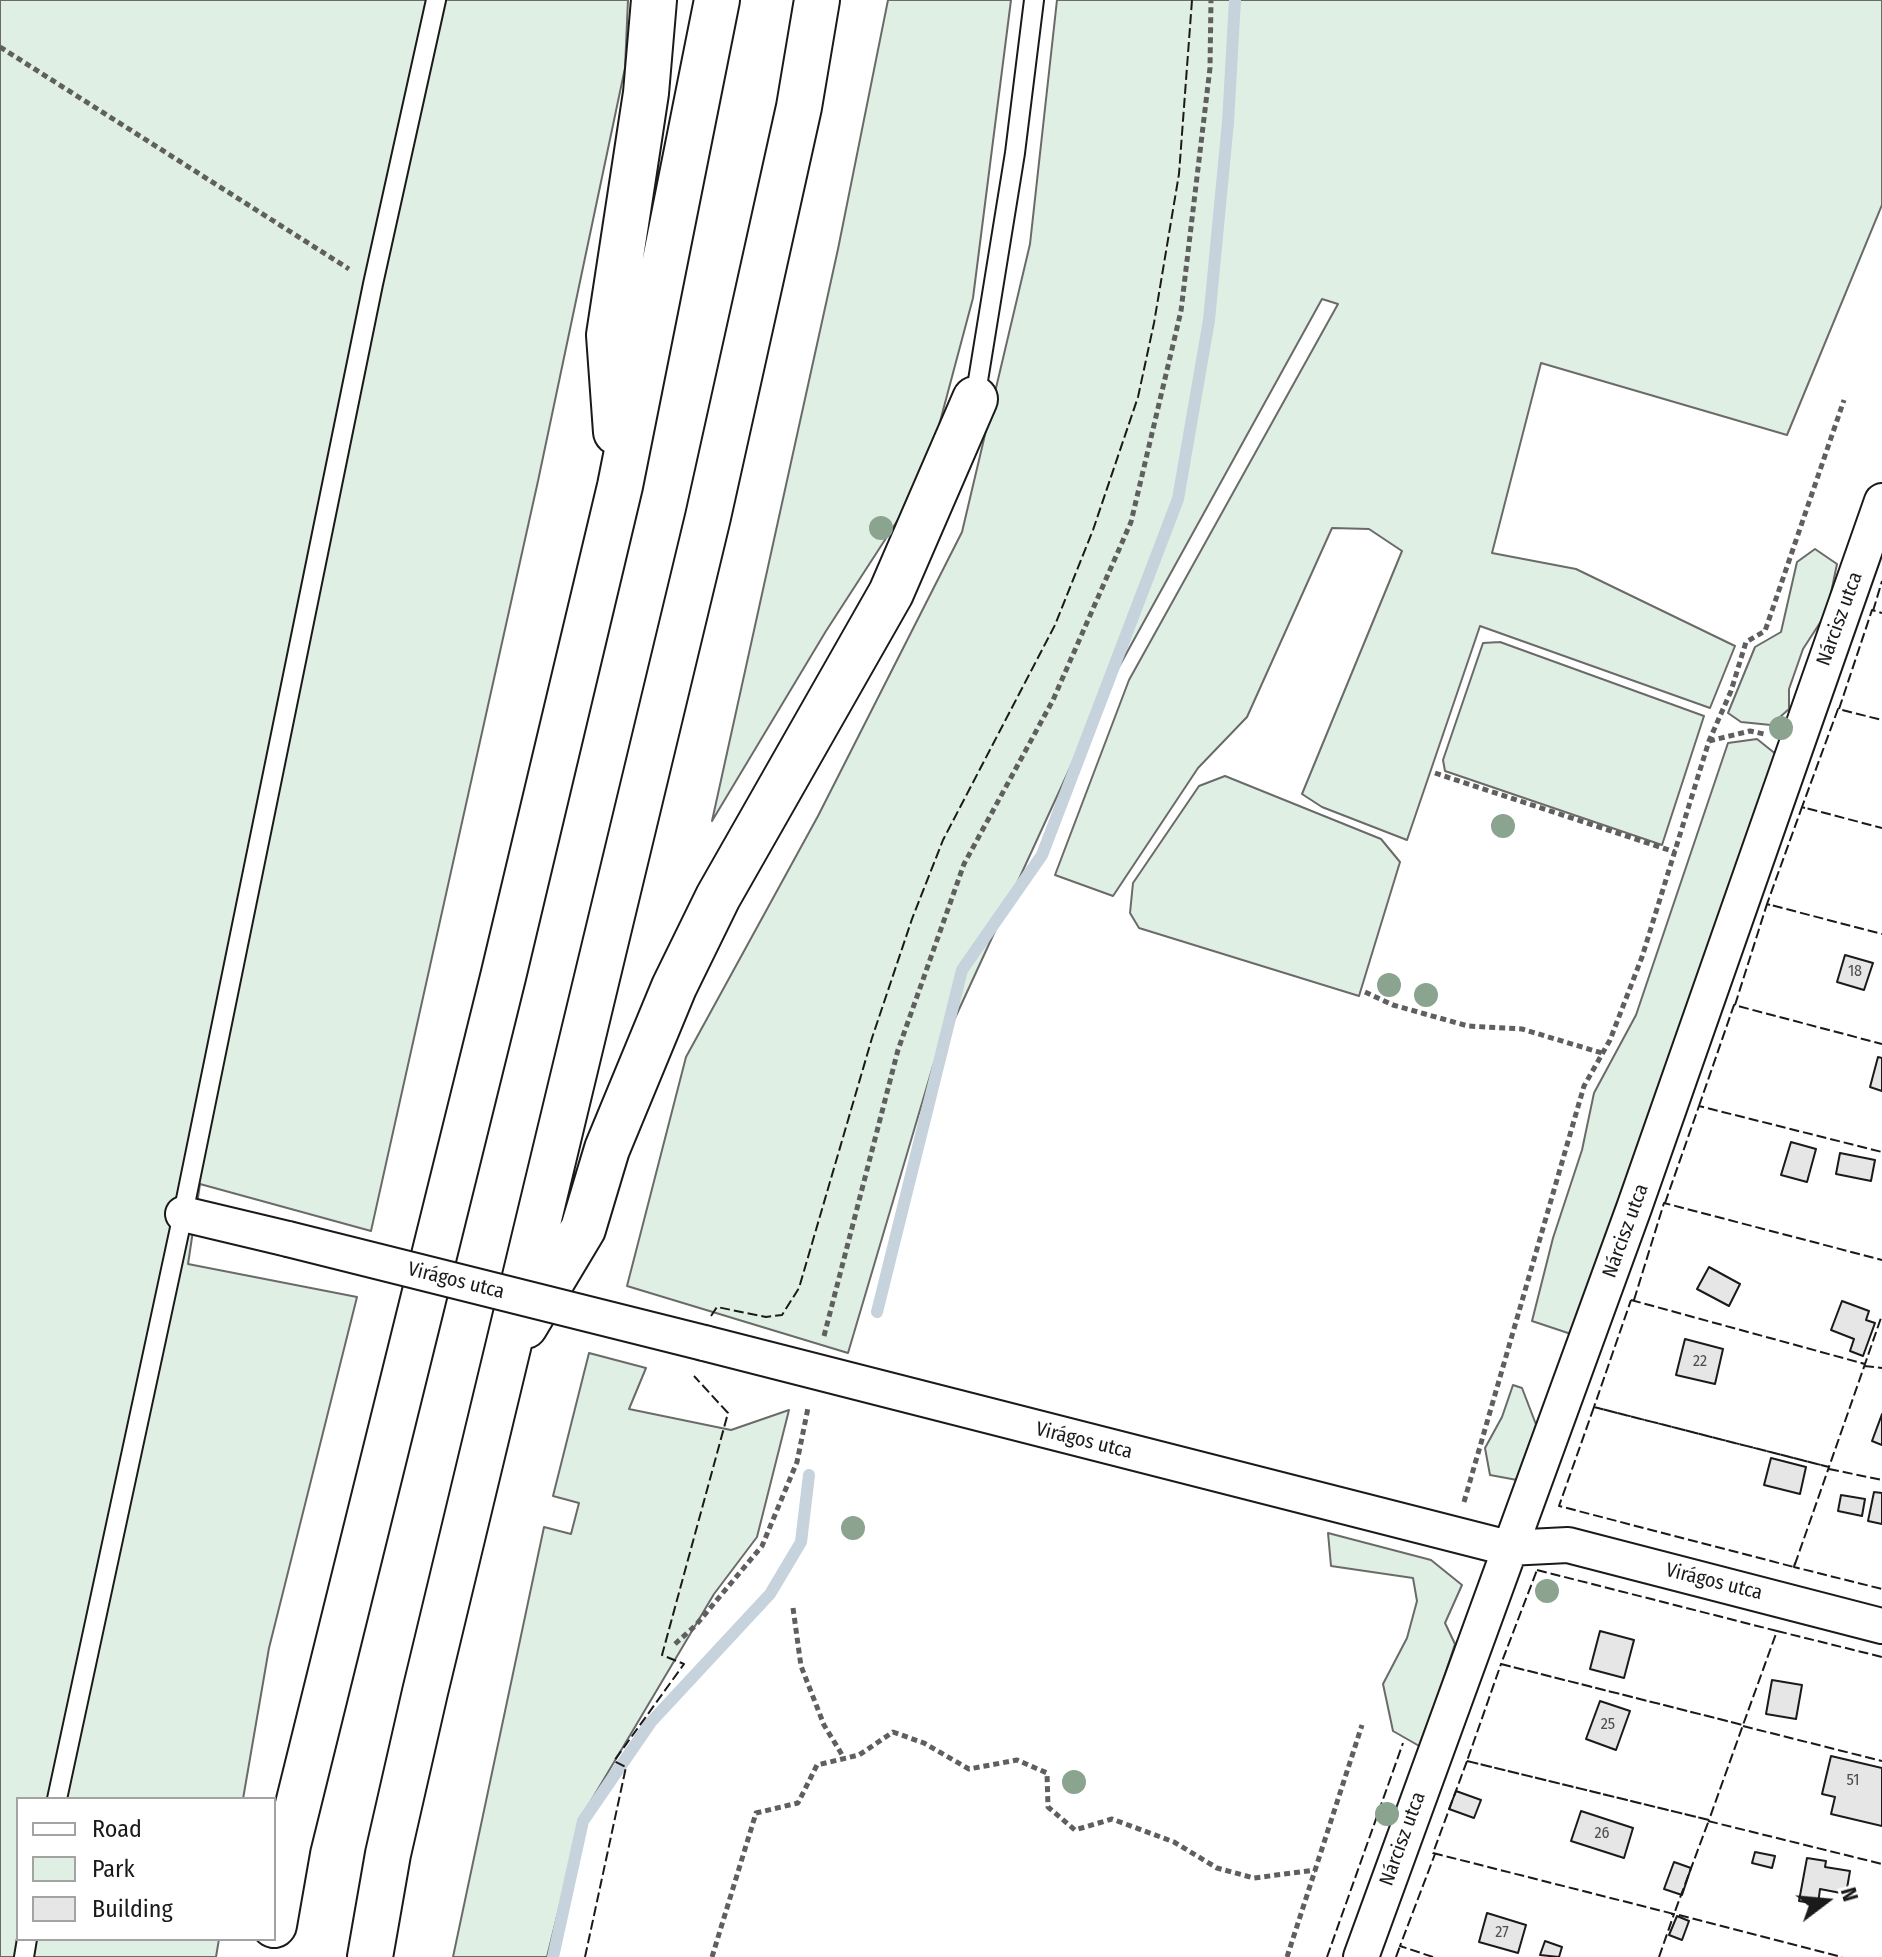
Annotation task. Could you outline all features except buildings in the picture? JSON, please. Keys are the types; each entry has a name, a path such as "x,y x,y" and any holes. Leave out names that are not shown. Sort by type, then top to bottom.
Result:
{"highway":[{"path":"620,486 609,335 646,93 654,0"},
{"path":"276,1914 288,1845 499,993 620,486 717,0"},
{"path":"370,1957 394,1825 708,517 799,107 817,0"},
{"path":"503,1362 583,1229 607,1149 674,987 718,897 891,593 975,399"}],"street":[{"name":"Nárcisz utca","path":"1361,1957 1634,1208 1882,501"},
{"name":"Virágos utca","path":"183,1214 1508,1548 1568,1545 1882,1626"}],"lane":[{"path":"57,1797 183,1214 373,284 436,0"},
{"path":"975,399 1015,153 1034,0"}],"path":[{"path":"675,1644 696,1625 762,1546 797,1462 815,1373 898,1050 964,864 1053,700 1131,522 1181,311 1210,68 1211,0"},
{"path":"0,47 373,284"},
{"path":"1451,1532 1461,1511 1584,1086 1602,1053 1642,957 1709,741 1731,691 1746,642 1765,631 1844,400"},
{"path":"1709,741 1750,731 1794,746"},
{"path":"1435,773 1675,852"},
{"path":"1365,992 1393,1005 1468,1026 1522,1029 1602,1053"},
{"path":"793,1608 801,1666 824,1725 844,1758"},
{"path":"1287,1957 1362,1725"},
{"path":"712,1957 756,1813 798,1803 817,1765 859,1755 893,1732 924,1743 969,1769 1017,1760 1047,1773 1048,1807 1075,1830 1112,1819 1174,1842 1217,1868 1254,1878 1315,1870"}],"green space":[{"path":"0,0 628,0 625,68 538,481 371,1231 200,1184 188,1264 357,1297 269,1648 243,1797 16,1797 16,1941 219,1941 216,1957 0,1957"},
{"path":"888,0 1011,0 973,298 925,478 826,631 712,821 838,249"},
{"path":"1057,0 1882,0 1882,205 1787,435 1541,363 1492,553 1576,569 1735,646 1710,708 1480,626 1407,840 1322,807 1302,794 1402,551 1369,529 1332,528 1247,717 1198,768 1113,896 1055,875 1129,680 1338,304 1322,299 1104,694 933,1066 848,1353 627,1286 686,1057 818,816 962,532 1030,244"},
{"path":"1815,549 1837,564 1827,612 1803,649 1789,689 1789,709 1771,725 1741,722 1728,713 1755,647 1781,632 1797,562"},
{"path":"1500,642 1704,716 1662,845 1445,771 1443,760 1483,643"},
{"path":"1757,739 1777,755 1571,1334 1532,1321 1553,1238 1582,1150 1594,1093 1636,1015 1728,743"},
{"path":"1225,776 1381,839 1400,862 1359,996 1139,928 1130,913 1133,883 1199,786"},
{"path":"589,1353 646,1368 629,1409 731,1430 789,1410 757,1537 714,1594 582,1816 547,1957 453,1957 544,1527 571,1534 579,1503 553,1496"},
{"path":"1513,1385 1522,1388 1537,1427 1517,1480 1490,1475 1485,1448 1502,1417"},
{"path":"1328,1533 1431,1560 1462,1585 1445,1623 1455,1644 1421,1747 1393,1731 1383,1684 1407,1638 1417,1601 1413,1578 1331,1566"}],"waterway":[{"path":"877,1312 962,970 1042,855 1178,499 1209,320 1228,122 1235,0"},
{"path":"553,1957 583,1821 651,1722 770,1594 801,1542 809,1475"}],"fence":[{"path":"711,1316 717,1307 766,1317 782,1315 799,1288 872,1038 912,919 943,840 1055,625 1093,530 1138,397 1154,323 1179,174 1192,0"},
{"path":"1873,611 1882,581"},
{"path":"1839,709 1872,610 1882,613"},
{"path":"1805,808 1802,807 1838,709 1882,720"},
{"path":"1770,905 1767,904 1802,807 1882,828"},
{"path":"1735,1005 1767,904 1882,934"},
{"path":"1699,1106 1734,1005 1882,1044"},
{"path":"1665,1203 1699,1106 1882,1152"},
{"path":"1634,1300 1664,1203 1882,1260"},
{"path":"1631,1300 1865,1364 1829,1467 1594,1407 1631,1300"},
{"path":"1861,1363 1865,1364 1882,1315"},
{"path":"1864,1366 1882,1368"},
{"path":"585,1957 626,1767 614,1761 684,1664 662,1655 728,1413 694,1376"},
{"path":"1594,1407 1829,1467 1794,1567 1559,1506 1594,1407"},
{"path":"1829,1469 1882,1480"},
{"path":"1795,1563 1794,1567 1882,1589"},
{"path":"1537,1570 1777,1631 1743,1725 1501,1664 1537,1570"},
{"path":"1777,1631 1882,1657"},
{"path":"1501,1664 1743,1725 1709,1820 1467,1761 1501,1664"},
{"path":"1743,1726 1882,1761"},
{"path":"1327,1957 1403,1743"},
{"path":"1467,1761 1709,1820 1674,1914 1433,1853 1467,1761"},
{"path":"1708,1821 1882,1864"},
{"path":"1433,1957 1400,1946 1435,1854"},
{"path":"1659,1957 1674,1914 1671,1914"},
{"path":"1679,1915 1842,1957"},
{"path":"1396,1957 1400,1946 1403,1947"}]}
